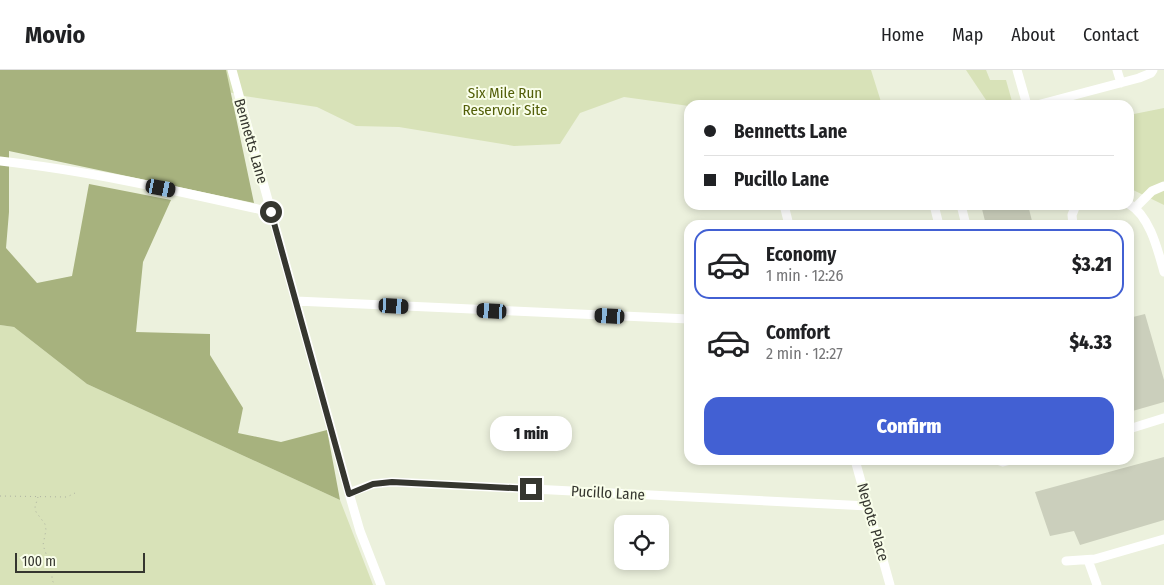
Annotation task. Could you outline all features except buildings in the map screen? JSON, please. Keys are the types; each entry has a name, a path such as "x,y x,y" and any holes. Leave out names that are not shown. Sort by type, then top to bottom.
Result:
{"street":[{"name":"Bennetts Lane","path":"232,70 349,494 360,531 381,585"},
{"path":"1017,70 1026,100"},
{"path":"1117,70 1121,83"},
{"path":"1056,100 1121,83 1152,71"},
{"path":"0,160 79,172 271,212"},
{"path":"1134,204 1152,191 1164,186"},
{"path":"1134,209 1154,239 1164,272"},
{"path":"296,302 684,319"},
{"path":"1134,427 1164,418"},
{"name":"Nepote Place","path":"856,465 890,585"},
{"name":"Pucillo Lane","path":"349,494 373,484 392,482 868,506"},
{"path":"1066,560 1088,560 1164,539"},
{"path":"1088,560 1096,585"}],"path":[{"path":"0,496 38,498 67,496 75,493"},
{"path":"38,498 35,507 36,512 45,524 46,530 43,545 52,571 52,580 56,585"}],"green space":[{"path":"0,70 226,70 254,203 9,151 9,212 6,248 37,283 72,276 89,184 171,200 143,262 136,332 210,334 210,355 243,408 238,433 281,442 327,430 340,500 87,384 14,327 0,325"},
{"name":"Six Mile Run Reservoir Site","path":"71,70 871,70 880,100 684,100 684,105 624,97 580,113 560,144 514,146 399,127 356,126 317,107 244,96 225,91"},
{"path":"966,70 986,70 990,80 1006,80 1012,100 986,100"},
{"path":"1164,108 1164,205 1134,190 1134,114"},
{"path":"0,325 14,327 87,384 340,500 373,585 0,585"}],"route":[{"path":"271,212 349,494 373,484 392,482 531,489"}]}
